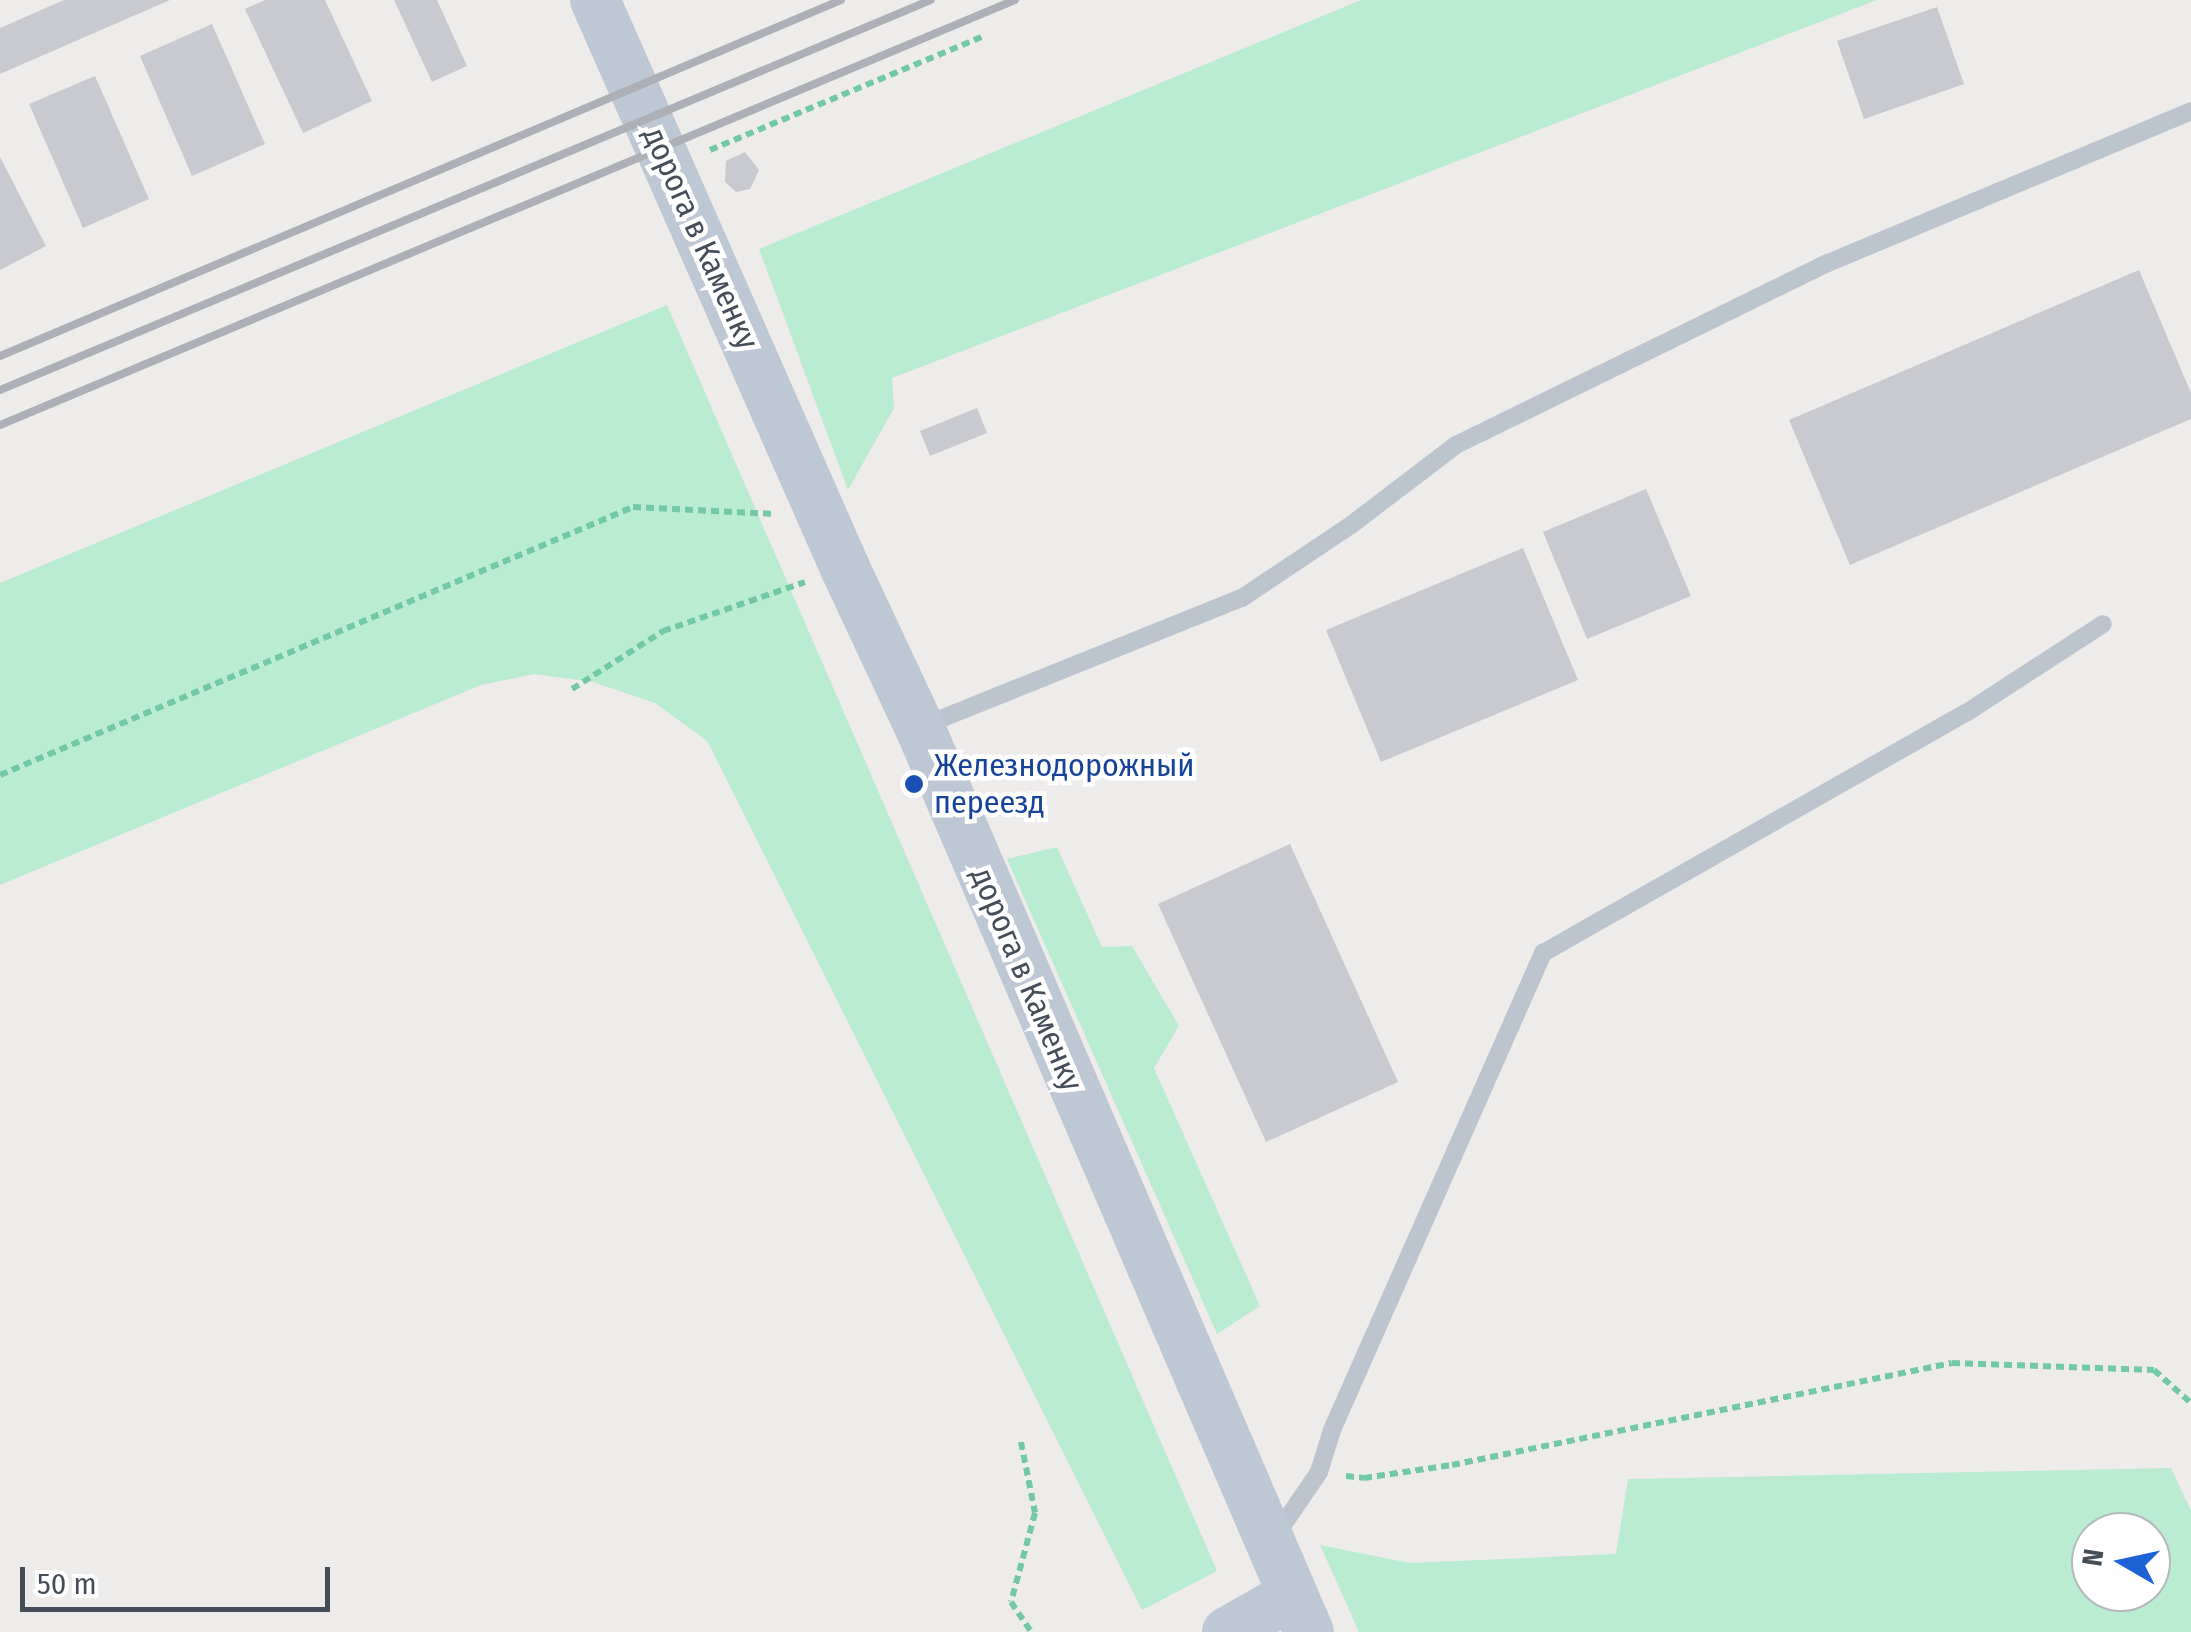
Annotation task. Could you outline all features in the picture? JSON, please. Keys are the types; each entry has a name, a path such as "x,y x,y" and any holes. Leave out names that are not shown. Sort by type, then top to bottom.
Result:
{"street":[{"name":"дорога в Каменку","path":"595,0 845,568 920,728 1300,1614"},
{"path":"1227,1632 1300,1614"}],"lane":[{"path":"920,728 1242,598 1352,525 1456,445 1828,263 2191,111"},
{"path":"1269,1546 1319,1472 1332,1430 1542,953 1966,712 2103,624"}],"path":[{"path":"697,155 981,36"},
{"path":"0,775 633,507 822,516"},
{"path":"572,688 663,631 845,568"},
{"path":"1319,1472 1364,1478 1452,1465 1952,1363 2154,1370 2191,1403"},
{"path":"1021,1442 1035,1514 1012,1602 1031,1632"}],"green space":[{"path":"1361,0 1877,0 892,378 894,408 848,490 759,249"},
{"path":"667,305 1217,1571 1142,1610 707,741 655,703 593,682 534,674 481,685 0,885 0,583"},
{"path":"1057,847 1102,947 1132,946 1179,1026 1154,1068 1260,1306 1217,1334 1007,859"},
{"path":"2171,1468 2191,1511 2191,1632 1359,1632 1320,1545 1410,1563 1616,1554 1628,1479"}],"building":[{"path":"64,0 170,0 0,74 0,28"},
{"path":"265,0 325,0 372,101 303,133 245,9"},
{"path":"394,0 437,0 467,66 432,82"},
{"path":"1937,7 1964,84 1864,119 1837,41"},
{"path":"212,24 265,144 192,176 140,56"},
{"path":"95,76 149,199 83,228 29,104"},
{"path":"745,152 759,170 750,189 736,192 725,182 726,161"},
{"path":"0,157 46,246 0,270"},
{"path":"2139,270 2191,393 2191,419 1850,565 1789,420"},
{"path":"977,408 987,433 930,456 920,431"},
{"path":"1646,489 1691,596 1587,639 1543,532"},
{"path":"1523,548 1578,680 1381,762 1326,630"},
{"path":"1290,844 1398,1082 1266,1142 1158,904"}],"railway":[{"path":"0,356 841,0"},
{"path":"0,390 931,0"},
{"path":"0,425 1015,0"}],"place":[{"name":"Железнодорожный переезд","path":"914,784"}]}
